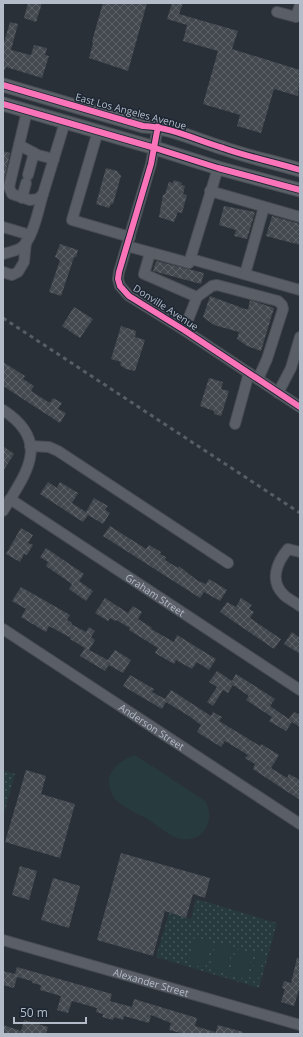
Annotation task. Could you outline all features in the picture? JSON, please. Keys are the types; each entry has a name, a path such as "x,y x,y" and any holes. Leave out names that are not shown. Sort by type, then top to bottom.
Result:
{"main road":[{"name":"East Los Angeles Avenue","path":"3,85 143,126 158,126 223,148 300,170"},
{"path":"3,104 98,131 218,168 300,190"}],"street":[{"path":"277,12 296,17 300,5"},
{"path":"28,111 6,193 22,198 38,199 43,194"},
{"path":"3,272 12,275 18,272 24,262 28,238 65,122"},
{"name":"Donville Avenue","path":"158,126 155,148 118,279 120,286 128,296 184,330 300,407"},
{"path":"98,131 72,220 128,241 150,253 189,264 218,168"},
{"path":"19,145 34,153 54,159"},
{"path":"22,198 34,153"},
{"path":"210,191 300,217"},
{"path":"245,274 264,207"},
{"path":"3,227 28,238"},
{"path":"3,254 22,248 28,238"},
{"path":"150,253 144,274 197,298"},
{"path":"191,259 300,290"},
{"path":"184,330 197,298 212,286 217,285 278,301 282,305 283,310 267,359 258,379"},
{"path":"278,393 291,368 300,337"},
{"path":"235,424 249,373"},
{"path":"3,410 15,418 22,426 30,446 30,458 27,470 3,511"},
{"path":"30,446 49,447 58,451 228,562"},
{"name":"Graham Street","path":"10,499 300,690"},
{"path":"300,552 288,549 280,558 276,574 277,584 283,595 300,606"},
{"name":"Anderson Street","path":"3,629 300,824"},
{"name":"Alexander Street","path":"3,940 300,1024"}],"green space":[{"path":"135,755 205,801 209,816 206,829 202,834 189,839 177,838 168,834 114,798 109,782 112,771 124,760"},
{"path":"3,770 15,774 3,817"},
{"path":"196,899 277,923 259,988 156,957 169,913 191,919"},
{"path":"195,937 212,942 205,968 188,963"},
{"path":"216,943 233,947 226,973 209,969"},
{"path":"236,949 253,954 246,979 229,975"},
{"path":"257,952 264,954 257,982 250,980"}],"building":[{"path":"28,3 42,3 36,22 24,18"},
{"path":"103,3 147,3 128,71 89,58 93,43 92,41"},
{"path":"172,3 183,3 179,14 238,31 232,49 300,70 298,96 274,89 261,133 237,126 240,115 203,104 218,51 183,41 187,25 167,19"},
{"path":"10,22 18,24 11,50 31,55 34,45 47,48 45,55 49,56 42,78 6,67 5,70 3,69 3,46"},
{"path":"3,151 10,153 4,181 3,181"},
{"path":"106,168 117,171 121,176 113,204 111,204 109,208 96,204"},
{"path":"174,180 185,186 183,194 187,195 182,213 178,212 174,222 159,217 163,195 165,194 169,182 173,183"},
{"path":"224,206 255,212 247,239 234,236 236,230 219,225"},
{"path":"272,216 300,224 300,245 266,236"},
{"path":"60,244 78,250 76,257 74,257 61,296 49,292 60,260 55,257"},
{"path":"156,261 204,273 201,284 153,271"},
{"path":"210,296 245,309 248,309 250,300 274,308 261,351 247,346 237,339 239,332 214,325 203,317"},
{"path":"74,307 93,319 80,338 62,326"},
{"path":"121,326 136,331 135,337 145,340 135,371 126,369 120,365 121,362 111,359"},
{"path":"3,362 25,376 23,379 34,386 31,391 50,403 53,398 62,403 58,409 66,413 60,423 3,386"},
{"path":"209,378 223,382 221,389 229,391 221,416 214,414 214,411 200,406"},
{"path":"3,446 14,454 3,471"},
{"path":"48,482 57,488 60,482 78,493 72,503 86,512 94,498 108,506 105,510 110,513 103,524 88,515 83,522 40,494"},
{"path":"110,526 146,549 149,545 161,552 160,554 166,557 165,560 178,568 179,566 198,581 206,584 209,579 227,590 220,601 204,592 200,598 103,536"},
{"path":"21,528 33,535 28,543 33,545 27,555 24,554 20,562 6,554"},
{"path":"46,548 84,574 79,581 93,591 86,601 69,589 72,584 46,566 48,562 40,557"},
{"path":"21,587 70,615 67,620 72,623 71,624 86,632 89,627 95,631 91,637 95,640 89,650 108,660 115,650 131,660 123,673 109,665 105,671 80,656 85,648 70,639 71,638 49,626 46,632 21,617 26,609 12,601"},
{"path":"105,598 128,613 133,606 142,612 138,619 152,628 151,629 174,642 177,635 216,659 209,670 197,662 192,669 176,660 174,664 155,653 158,648 129,630 130,628 110,618 108,621 95,613"},
{"path":"241,598 252,605 249,609 254,612 250,618 281,639 274,649 220,612 227,602 236,607"},
{"path":"292,632 300,638 300,654 284,644"},
{"path":"217,671 232,681 236,674 275,699 270,706 289,719 294,712 300,715 300,727 292,722 286,731 269,721 272,717 246,700 249,696 233,685 228,693 223,690 213,706 207,702 217,687 209,682"},
{"path":"130,675 154,689 152,692 165,699 171,690 211,716 213,712 222,717 219,721 260,746 261,744 279,755 271,768 287,778 289,774 300,780 300,800 253,769 255,764 245,758 248,755 225,741 221,747 197,732 201,725 189,716 166,702 162,709 123,686"},
{"path":"26,770 46,776 41,794 75,804 60,858 5,842"},
{"path":"121,853 210,878 205,898 193,894 186,918 165,911 153,956 97,940"},
{"path":"20,866 37,871 29,900 12,895"},
{"path":"53,878 80,886 69,928 41,920"},
{"path":"297,958 300,959 300,986 294,1006 281,1002 285,989 282,988 284,981 291,983"},
{"path":"17,967 112,994 110,1001 132,1007 134,999 197,1018 195,1026 215,1032 214,1034 185,1034 169,1030 171,1023 151,1015 149,1023 124,1016 123,1020 114,1017 113,1020 102,1017 103,1014 96,1012 97,1008 72,1001 68,1013 57,1010 61,996 40,990 41,985 17,977 14,988 3,985 3,971 15,974"},
{"path":"24,1020 48,1027 46,1034 3,1034 3,1025 21,1031"},
{"path":"218,1025 243,1032 243,1034 215,1034"}],"railway":[{"path":"3,318 300,513"}],"cycle path":[{"path":"3,85 143,126 173,131 242,154 300,170"},
{"path":"3,104 218,168 300,190"},
{"path":"158,126 151,164 119,272 118,279 120,286 129,296 184,330 300,407"}]}
